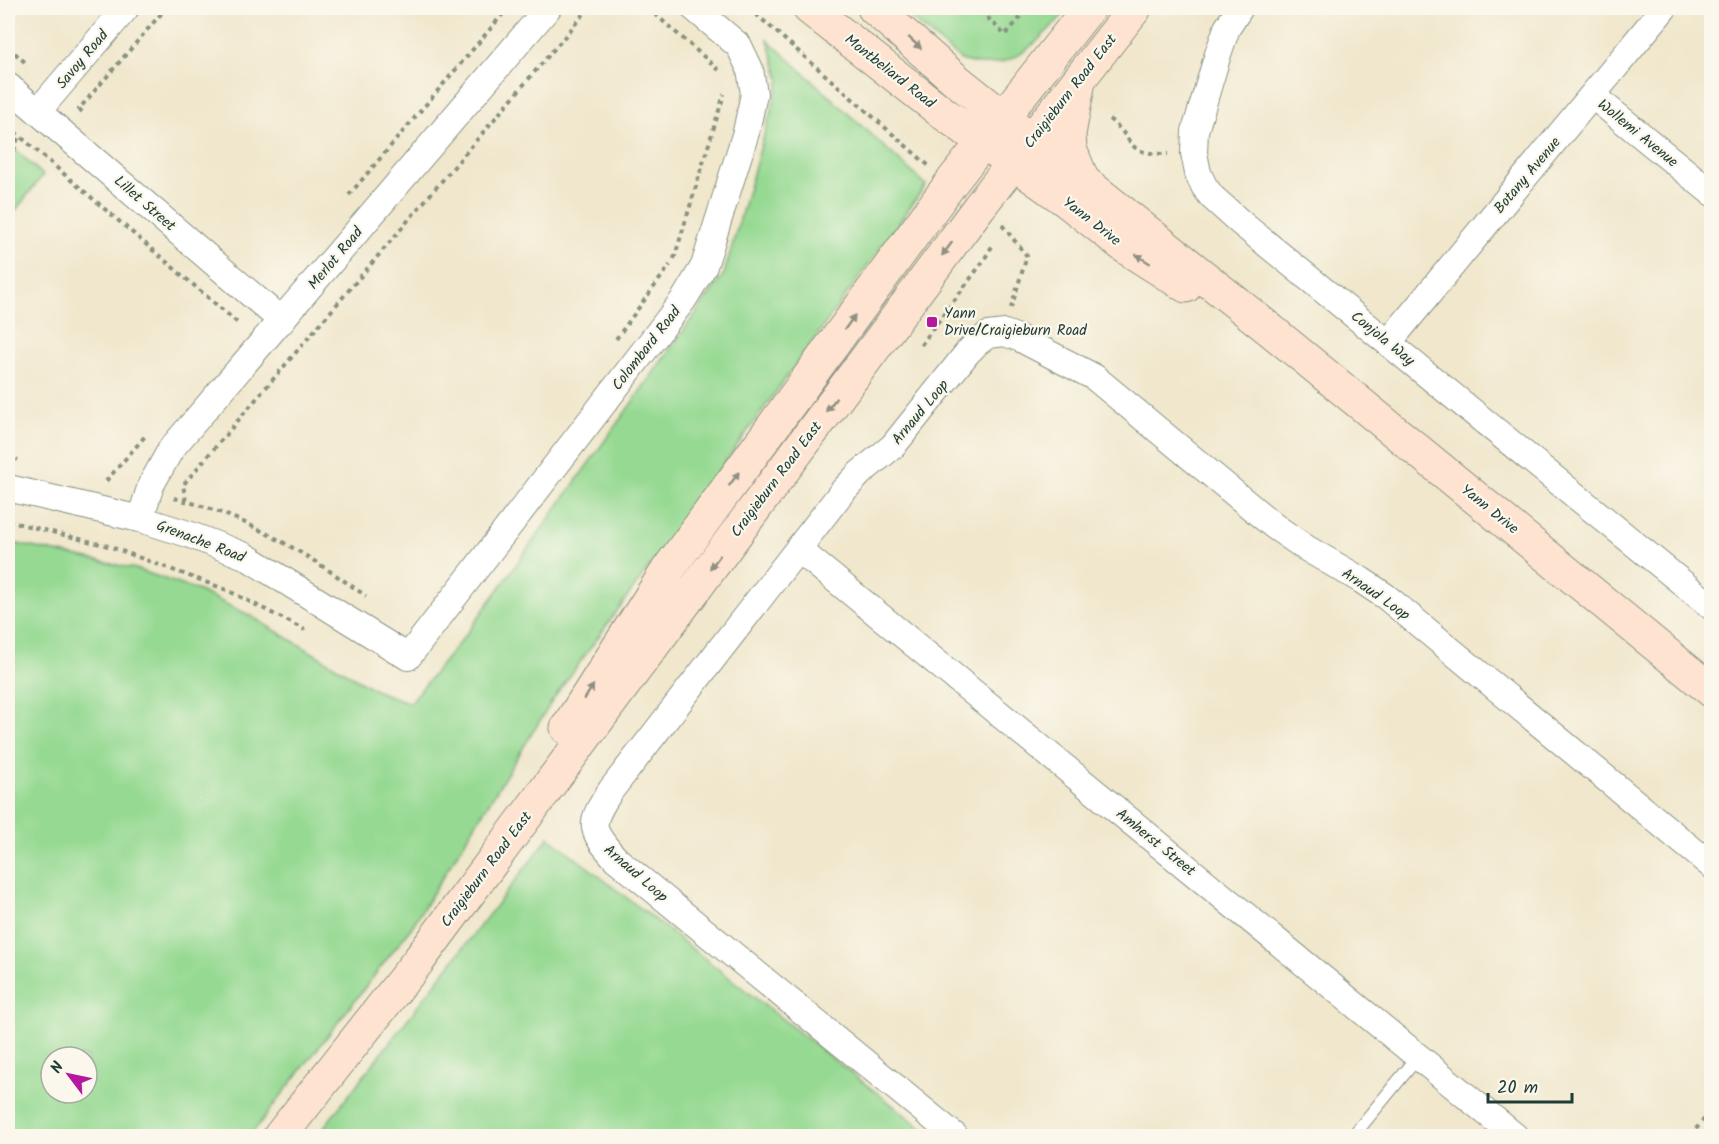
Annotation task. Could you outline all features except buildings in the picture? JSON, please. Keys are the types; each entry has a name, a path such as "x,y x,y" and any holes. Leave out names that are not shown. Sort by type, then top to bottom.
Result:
{"main road":[{"name":"Montbeliard Road","path":"809,8 943,113 994,129"},
{"path":"874,8 955,79 994,129"},
{"name":"Craigieburn Road East","path":"423,954 666,571 951,183 1089,8"},
{"name":"Craigieburn Road East","path":"280,1137 423,954 981,205 1135,8"},
{"path":"955,79 980,86 989,86 1021,78 1053,56"},
{"path":"981,205 1010,190 1031,188 1073,190 1069,134 1080,79"},
{"path":"943,113 952,165 951,183"},
{"name":"Yann Drive","path":"994,129 1073,190 1128,249 1182,284 1268,328 1712,691"}],"street":[{"name":"Savoy Road","path":"38,111 126,8"},
{"name":"Merlot Road","path":"141,519 151,485 171,448 548,8"},
{"name":"Colombard Road","path":"408,657 684,299 704,266 746,132 754,94 750,69 739,46 694,8"},
{"name":"Conjola Way","path":"1239,8 1227,28 1195,131 1194,153 1198,173 1212,197 1712,608"},
{"name":"Botany Avenue","path":"1389,342 1664,8"},
{"name":"Lillet Street","path":"8,86 282,321"},
{"name":"Wollemi Avenue","path":"1593,96 1712,193"},
{"name":"Arnaud Loop","path":"955,1137 616,859 597,838 594,825 598,810 611,790 798,549 860,472 900,438 978,342 988,335 1005,333 1073,365 1108,387 1274,526 1385,597 1712,867"},
{"name":"Grenache Road","path":"8,488 141,519 245,556 408,657"},
{"name":"Amherst Street","path":"798,549 1515,1137"}],"lane":[{"path":"1353,1137 1418,1057"}],"path":[{"path":"88,117 80,109 166,8"},
{"path":"186,501 183,485 589,8"},
{"path":"749,8 912,153 951,183"},
{"path":"986,8 988,18 1005,35 1029,8"},
{"path":"8,47 29,65"},
{"path":"719,70 722,80"},
{"path":"611,346 675,259 725,90"},
{"path":"1109,118 1132,146 1144,153 1194,153"},
{"path":"8,126 239,324"},
{"path":"8,168 19,135"},
{"path":"981,205 1005,228 1028,256 1005,333"},
{"path":"999,235 1005,228"},
{"path":"921,345 982,264 995,240"},
{"path":"8,521 108,546 227,590 305,630"},
{"path":"1690,1137 1712,1110"}],"green space":[{"path":"899,8 1070,8 1023,52 995,64 979,64 961,60"},
{"path":"768,40 926,185 554,698 411,928 250,1136 8,1136 8,542 136,569 199,591 249,615 377,691 410,703 468,632 724,274 780,80"},
{"path":"8,143 43,175 8,220"},
{"path":"549,837 932,1136 317,1136"}],"place":[{"name":"Yann Drive/Craigieburn Road","path":"932,322"}]}
